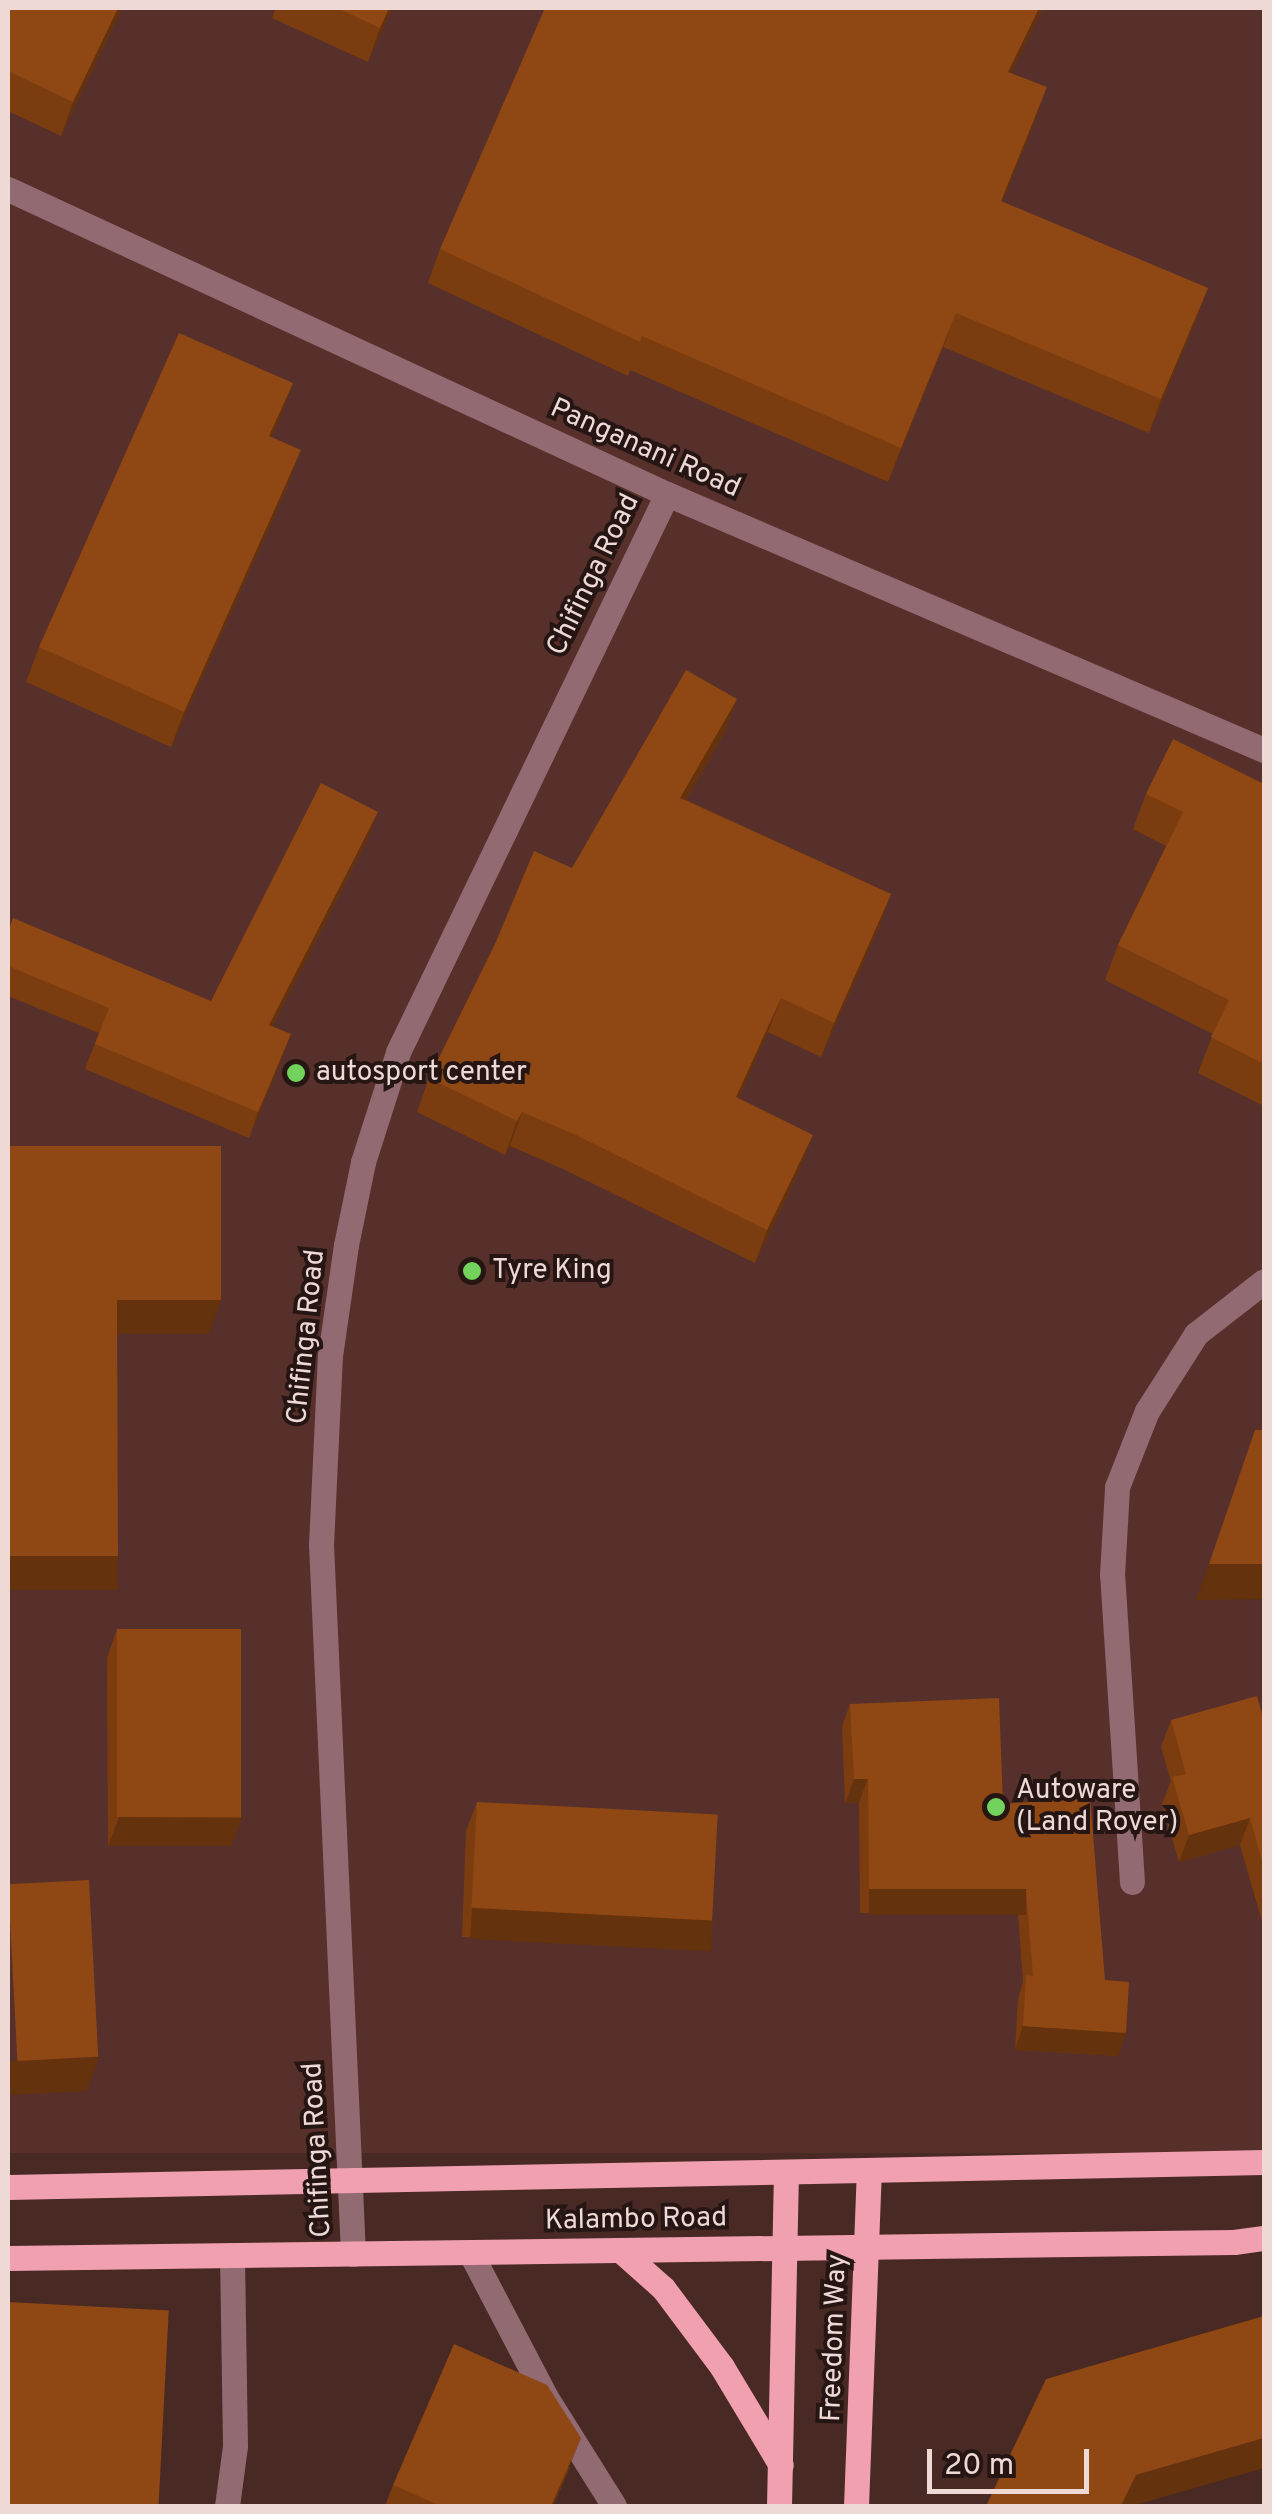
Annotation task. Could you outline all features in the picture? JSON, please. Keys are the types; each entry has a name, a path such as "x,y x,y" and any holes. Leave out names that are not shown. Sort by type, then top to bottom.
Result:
{"main road":[{"name":"Kalambo Road","path":"8,2187 1264,2162"},
{"name":"Freedom Way","path":"856,2506 869,2171"},
{"name":"Freedom Way","path":"779,2506 786,2172"},
{"name":"Kalambo Road","path":"8,2258 1234,2242 1264,2238"},
{"path":"620,2250 663,2288 722,2366 782,2466"}],"street":[{"name":"Panganani Road","path":"8,188 667,494 1264,750"},
{"name":"Chifinga Road","path":"353,2254 321,1545 330,1356 346,1245 364,1162 398,1052 667,494"},
{"path":"1132,1882 1112,1575 1117,1487 1146,1411 1196,1334 1264,1281"},
{"path":"470,2252 548,2400 614,2506"},
{"path":"227,2506 235,2446 232,2255"}],"shaded area":[{"path":"8,8 1264,8 1264,2153 8,2153"}],"building":[{"path":"8,8 118,8 73,102 8,71"},
{"path":"337,8 389,8 380,28"},
{"path":"545,8 1039,8 1008,72 1047,87 1001,201 1208,288 1161,399 956,313 901,448 642,336 640,342 440,249"},
{"path":"179,333 293,383 269,436 301,450 184,712 39,647"},
{"path":"686,670 737,699 680,798 891,894 834,1023 781,998 736,1097 813,1135 767,1230 576,1135 522,1112 517,1121 429,1078 495,944 534,851 572,868"},
{"path":"1173,739 1264,784 1264,1064 1211,1037 1229,1000 1118,945 1183,812 1146,794"},
{"path":"321,783 378,812 269,1025 291,1034 258,1112 95,1044 109,1008 8,966 8,932 13,918 211,1001"},
{"path":"8,1146 221,1146 221,1300 117,1300 118,1556 8,1556"},
{"path":"1255,1430 1264,1430 1264,1564 1209,1564"},
{"path":"117,1629 241,1629 241,1817 117,1817"},
{"path":"1257,1696 1264,1713 1264,1868 1250,1818 1189,1835 1172,1777 1186,1774 1171,1720"},
{"path":"999,1698 1003,1804 1090,1798 1105,1980 1129,1982 1126,2033 1023,2026 1026,1975 1033,1976 1026,1889 869,1889 868,1779 854,1779 850,1704"},
{"path":"477,1802 718,1815 712,1920 471,1908"},
{"path":"89,1880 98,2057 17,2061 8,1884"},
{"path":"8,2302 169,2310 159,2506 8,2506"},
{"path":"1264,2316 1264,2438 1136,2475 1121,2506 986,2506 1046,2379"},
{"path":"454,2344 547,2385 581,2438 551,2506 441,2506 393,2485"}],"place":[{"name":"autosport center","path":"296,1073"},
{"name":"Tyre King","path":"472,1271"},
{"name":"Autoware (Land Rover)","path":"996,1807"}]}
